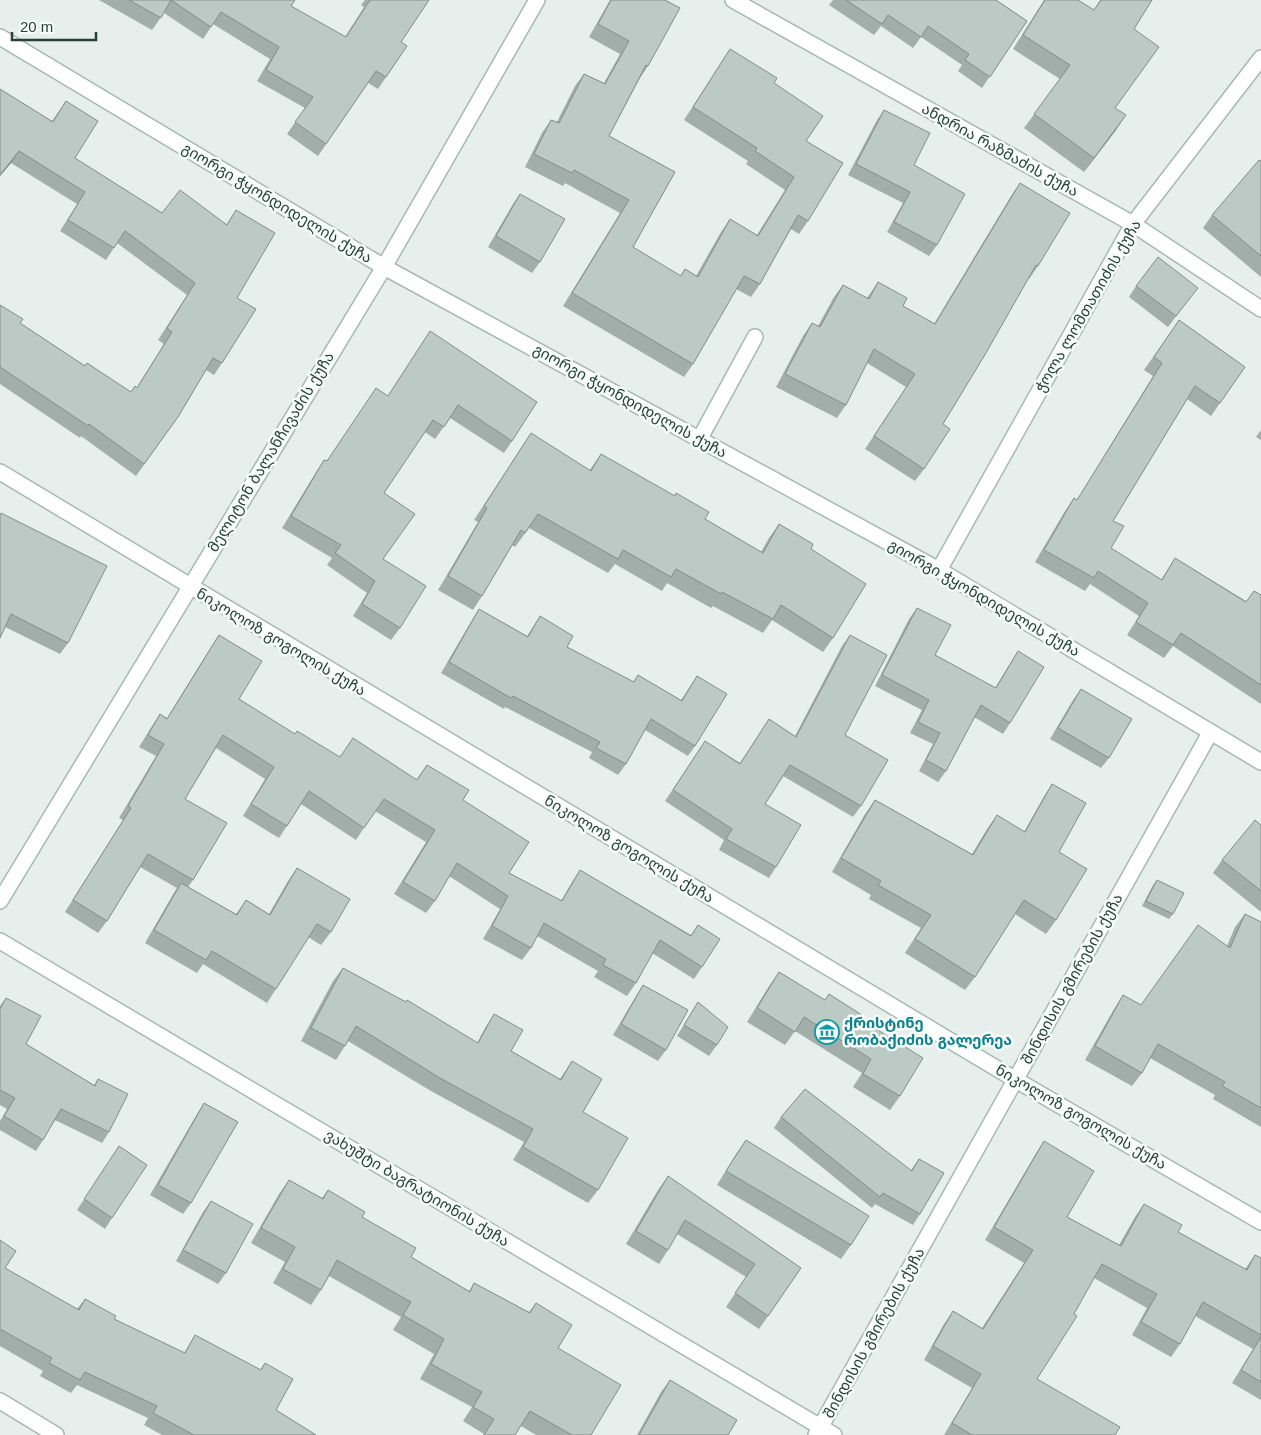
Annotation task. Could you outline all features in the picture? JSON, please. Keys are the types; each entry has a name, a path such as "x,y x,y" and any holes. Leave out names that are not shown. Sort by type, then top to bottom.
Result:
{"street":[{"name":"მელიტონ ბალანჩივაძის ქუჩა","path":"0,900 384,267 537,0"},
{"name":"ანდრია რაზმაძის ქუჩა","path":"733,0 1133,224 1261,309"},
{"name":"გიორგი ჭყონდიდელის ქუჩა","path":"0,37 384,267 939,570 1261,762"},
{"name":"ჭოლა ლომთათიძის ქუჩა","path":"939,570 1133,224 1261,58"},
{"path":"699,440 756,336"},
{"name":"ნიკოლოზ გოგოლის ქუჩა","path":"0,472 189,587 1016,1080 1261,1222"},
{"name":"შინდისის გმირების ქუჩა","path":"823,1432 1016,1080 1210,733"},
{"name":"ვახუშტი ბაგრატიონის ქუჩა","path":"0,941 823,1432"},
{"path":"0,1401 56,1435"}],"building":[{"path":"129,0 171,0 161,18"},
{"path":"171,0 295,0 291,6 346,37 370,0 429,0 401,42 407,46 386,77 376,71 326,144 295,122 313,97 266,70 279,47 221,12 211,27"},
{"path":"611,0 665,0 680,8 648,66 646,65 609,136 675,172 633,247 681,276 685,269 698,277 730,219 758,236 794,177 755,151 757,148 693,107 730,49 777,78 774,83 823,116 806,141 843,163 808,221 798,215 760,284 744,276 693,364 572,293 629,200 574,170 572,173 534,154 551,120 559,123 584,74 605,84 629,41 598,24"},
{"path":"846,0 996,0 1027,21 990,77 965,60 969,54 928,26 921,37 888,15 882,24"},
{"path":"1045,0 1078,0 1094,10 1101,0 1152,0 1134,29 1159,47 1115,108 1126,115 1094,158 1034,114 1070,65 1023,35"},
{"path":"0,89 53,122 66,101 98,121 75,158 162,213 180,190 227,225 236,210 275,233 237,298 256,309 222,363 213,358 178,417 144,464 89,424 88,426 0,367 0,305 23,319 20,323 85,366 87,363 131,392 135,386 137,388 172,332 167,328 195,283 125,231 114,248 68,220 85,192 19,151 0,175"},
{"path":"884,110 930,133 914,165 965,194 937,245 894,222 910,192 856,164"},
{"path":"1259,160 1261,161 1261,256 1212,215"},
{"path":"1020,183 1070,213 1038,266 1036,265 943,424 950,429 924,469 874,436 915,374 874,349 846,405 785,374 812,323 820,327 843,285 869,299 878,282 907,298 903,306 935,324"},
{"path":"520,194 565,219 540,262 496,236"},
{"path":"1158,257 1198,288 1176,316 1136,286"},
{"path":"1179,320 1245,367 1220,403 1195,386 1113,521 1124,526 1111,548 1162,580 1175,558 1246,602 1254,591 1261,595 1261,685 1181,633 1173,645 1136,622 1148,603 1098,571 1094,578 1044,550 1074,498 1077,500 1162,363 1154,357"},
{"path":"430,331 537,402 512,441 458,405 444,427 433,420 384,493 415,514 383,559 426,586 400,628 362,604 375,581 335,553 341,545 291,516 324,460 327,461 376,388 388,396"},
{"path":"531,433 591,471 601,454 675,496 676,493 709,512 705,519 763,553 779,524 813,544 811,549 866,584 833,638 781,605 773,619 722,592 721,594 676,569 671,577 623,550 618,559 538,514 525,533 521,530 482,596 448,576 487,508 484,506"},
{"path":"1,513 107,566 68,643 11,614 0,638"},
{"path":"917,608 951,625 935,655 996,688 1018,651 1044,667 1010,723 981,705 946,771 926,760 940,733 918,722 929,700 882,675"},
{"path":"479,609 528,637 540,616 573,636 567,647 634,682 638,675 682,701 697,676 727,694 695,746 651,719 626,764 596,748 600,742 513,696 511,698 449,662"},
{"path":"219,635 262,661 239,699 295,734 297,731 340,757 353,738 417,780 427,765 469,790 463,800 529,842 509,873 562,901 580,870 691,936 698,925 720,939 702,967 660,940 636,983 603,965 606,959 544,923 531,948 492,926 508,896 457,863 435,901 403,882 435,830 384,799 364,828 309,791 287,826 251,804 274,767 223,735 185,799 227,823 193,880 148,854 107,921 73,900 131,808 128,806 164,744 148,735 160,714 167,719"},
{"path":"850,635 887,655 845,735 888,760 861,806 790,765 765,804 801,825 776,867 726,839 732,829 673,790 705,741 740,764 769,719 796,737"},
{"path":"1081,689 1132,719 1109,758 1058,728"},
{"path":"1052,784 1086,803 1059,852 1087,869 1056,920 1024,900 975,977 915,939 931,915 878,885 881,881 841,858 875,800 973,855 997,815 1025,832"},
{"path":"1255,820 1261,825 1261,891 1222,860"},
{"path":"297,868 350,899 331,932 317,924 276,989 212,951 206,960 154,930 181,883 237,915 246,900 270,915"},
{"path":"1157,880 1184,893 1173,914 1146,901"},
{"path":"1245,914 1261,922 1261,1108 1222,1086 1225,1082 1158,1044 1142,1073 1095,1046 1123,995 1141,1005 1198,925 1230,948"},
{"path":"343,968 406,1002 407,1000 478,1043 494,1014 523,1030 511,1051 561,1080 572,1061 602,1079 583,1112 628,1138 598,1190 523,1147 533,1129 440,1078 356,1026 345,1046 311,1028"},
{"path":"779,972 825,1000 829,994 862,1015 860,1019 923,1058 900,1096 863,1074 871,1059 804,1017 795,1032 757,1008"},
{"path":"643,985 688,1010 666,1050 621,1024"},
{"path":"6,998 41,1016 26,1044 95,1086 98,1079 128,1094 109,1132 61,1109 43,1140 4,1116 15,1098 0,1090 0,1009"},
{"path":"698,1002 728,1027 717,1045 684,1025"},
{"path":"805,1089 912,1171 919,1159 944,1173 920,1214 883,1193 880,1197 781,1117"},
{"path":"204,1103 238,1122 191,1203 158,1185"},
{"path":"746,1140 869,1216 851,1245 726,1171"},
{"path":"1044,1141 1094,1171 1067,1217 1121,1246 1144,1204 1182,1225 1178,1232 1247,1270 1255,1255 1261,1258 1261,1335 1203,1302 1180,1344 1141,1322 1157,1294 1102,1264 1074,1314 1077,1316 1037,1379 1120,1427 1115,1435 972,1435 952,1423 981,1374 933,1346 953,1311 983,1329 1033,1250 994,1227"},
{"path":"119,1146 147,1165 112,1218 84,1199"},
{"path":"668,1176 801,1268 768,1316 735,1293 755,1264 685,1220 668,1250 636,1231"},
{"path":"289,1180 323,1199 328,1190 365,1212 362,1217 416,1248 411,1257 470,1292 474,1283 530,1313 536,1303 572,1325 558,1348 621,1385 591,1435 572,1435 530,1411 515,1435 484,1435 494,1419 473,1407 482,1392 431,1364 444,1339 403,1315 411,1302 337,1260 321,1290 283,1269 295,1247 261,1228"},
{"path":"211,1201 253,1224 226,1273 183,1250"},
{"path":"0,1240 16,1251 5,1268 79,1310 85,1299 116,1316 114,1319 185,1353 195,1335 261,1370 265,1363 293,1379 276,1410 316,1435 194,1435 153,1413 157,1406 85,1372 80,1380 49,1363 52,1358 0,1329"},
{"path":"1261,1337 1261,1382 1241,1370"},
{"path":"670,1380 737,1420 728,1435 639,1435"}],"place":[{"name":"ქრისტინე რობაქიძის გალერეა","path":"827,1032"}]}
